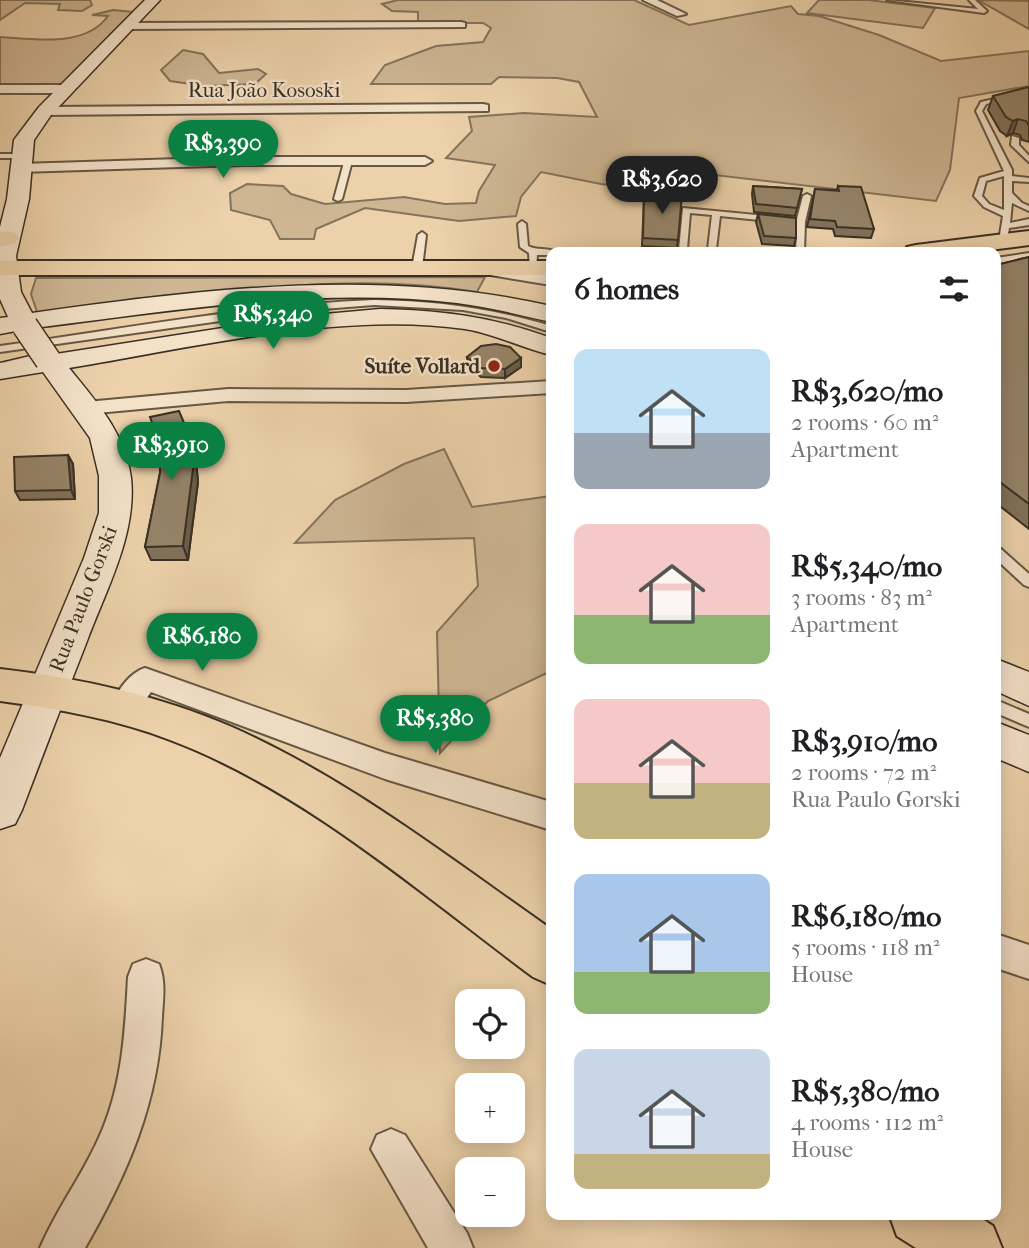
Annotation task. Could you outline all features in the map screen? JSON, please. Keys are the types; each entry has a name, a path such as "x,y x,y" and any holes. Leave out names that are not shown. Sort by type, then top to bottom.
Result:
{"main road":[{"path":"1013,252 1029,237"},
{"path":"2,268 478,268 544,264"},
{"path":"0,685 47,691 124,707 194,731 244,753 389,844 546,955"},
{"path":"928,1220 971,1248"}],"street":[{"name":"Rua Paulo Gorski","path":"0,810 101,558 115,513 115,476 111,455 101,431 86,408 16,325 2,268 4,239 16,206 20,162 28,132 153,0"},
{"path":"648,0 681,14"},
{"path":"438,39 440,25"},
{"path":"128,26 461,25"},
{"path":"0,89 66,89"},
{"path":"429,108 432,90"},
{"name":"Rua João Kososki","path":"45,111 483,108"},
{"path":"20,162 425,161"},
{"path":"16,325 332,290 401,291 468,297 546,313"},
{"path":"0,371 300,323 363,316 437,317 476,323 510,331 546,345"},
{"path":"86,408 228,395 406,396 546,387"},
{"path":"1001,676 1029,690"},
{"path":"124,707 145,679 415,776 546,815"},
{"path":"194,731 304,736"},
{"path":"1001,741 1029,754"},
{"path":"1001,953 1029,962"},
{"path":"61,1248 97,1188 119,1142 130,1109 142,1048 146,977"},
{"path":"391,1149 452,1248"}],"lane":[{"path":"890,0 984,11 972,0"},
{"path":"1029,93 983,103 979,111 1015,170 1029,180"},
{"path":"1010,95 1022,101"},
{"path":"983,120 990,112"},
{"path":"1015,138 1015,145 1029,160"},
{"path":"0,156 20,162"},
{"path":"338,199 348,161"},
{"path":"1013,252 1007,215 1015,170"},
{"path":"1007,215 990,208 981,202 978,196 983,180 1015,170"},
{"path":"1009,195 1019,205 1029,209"},
{"path":"800,247 801,222 807,196"},
{"path":"682,247 686,210 801,222"},
{"path":"714,247 716,213"},
{"path":"1013,252 1029,222"},
{"path":"522,224 524,247 544,264"},
{"path":"417,268 422,235"},
{"path":"0,349 278,308 358,302 470,308 546,328"},
{"path":"1001,557 1029,582"},
{"path":"1001,708 1029,721"}],"shaded area":[{"path":"0,0 90,0 92,5 82,11 58,10 60,4 25,3 0,20"},
{"path":"398,0 634,0 689,25 791,6 798,14 819,16 879,35 941,61 1029,51 1029,86 959,98 950,170 936,201 646,167 630,187 541,172 521,197 516,216 459,221 365,208 316,229 314,239 280,239 270,220 231,210 230,193 247,184 283,186 291,194 325,204 404,197 445,204 476,203 479,191 495,165 446,158 472,131 469,117 524,113 597,117 579,82 557,78 499,77 491,84 371,84 385,65 436,46 483,42 491,28 483,23 418,23 418,12 392,11 382,4"},
{"path":"819,0 868,0 935,8 923,28 807,13"},
{"path":"978,0 1029,1 1029,29"},
{"path":"113,10 134,12 65,84 0,86 0,37 43,40 73,37 98,26 108,16 92,15"},
{"path":"183,50 203,54 219,73 258,69 266,74 255,84 205,86 170,81 161,70"},
{"path":"485,277 477,292 423,285 313,285 202,294 38,315 31,294 36,278"},
{"path":"444,449 472,507 546,497 546,673 488,701 440,753 437,632 478,586 474,538 295,543 335,500 404,464"}],"building":[{"path":"1029,87 1029,126 1026,121 1013,121 1006,117 993,96"},
{"path":"753,186 802,189 797,208 756,204"},
{"path":"838,186 861,187 874,229 837,227 835,221 810,219 815,189 839,191"},
{"path":"649,192 682,194 678,240 643,238 644,198 648,198"},
{"path":"758,214 796,218 796,238 764,236"},
{"path":"1029,257 1029,504 1001,483 1001,264"},
{"path":"496,344 510,347 521,358 505,369 481,368 467,357 481,346"},
{"path":"179,411 190,437 193,469 183,546 145,547 160,473 160,444 150,417"},
{"path":"68,455 71,490 15,491 14,457"}],"place":[{"name":"Suíte Vollard","path":"494,366"}]}
